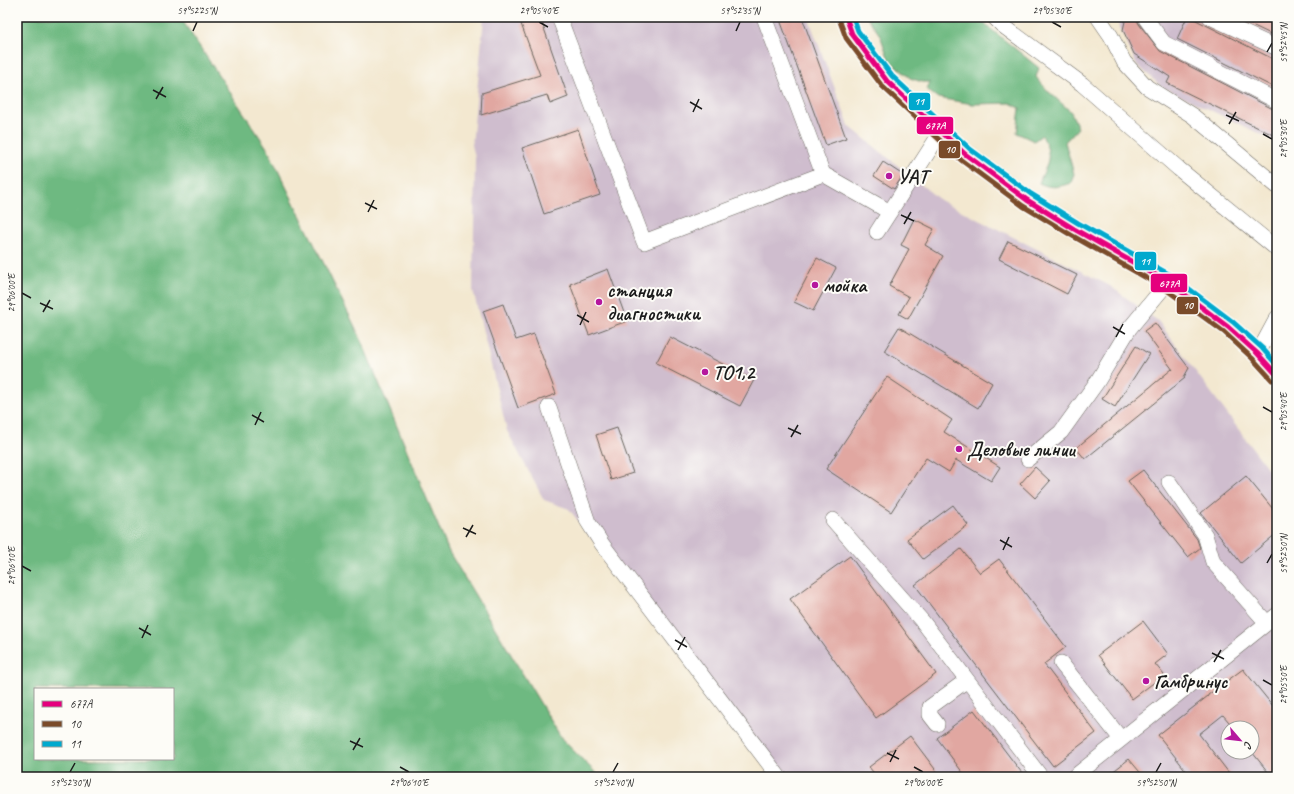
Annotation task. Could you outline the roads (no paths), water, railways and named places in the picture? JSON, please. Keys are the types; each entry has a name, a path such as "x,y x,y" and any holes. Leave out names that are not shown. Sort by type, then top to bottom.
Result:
{"main road":[{"path":"846,17 852,34 887,81 941,132 992,175 1027,200 1074,229 1168,282 1228,327 1257,352 1277,375"}],"street":[{"path":"559,17 644,242 823,174"},
{"path":"764,17 823,174 890,212"},
{"path":"994,17 1002,25 1082,84 1179,169 1277,249"},
{"path":"1098,17 1111,36 1124,62 1147,87 1193,116 1277,186"},
{"path":"1149,17 1146,19 1164,43 1277,101"},
{"path":"1210,17 1277,48"},
{"path":"877,232 941,132"},
{"path":"1028,459 1061,432 1097,382 1129,329 1168,282"},
{"path":"1257,352 1277,318"},
{"path":"549,407 588,522 602,544 779,777"},
{"path":"1074,777 1272,619 1213,562 1205,535 1169,482"},
{"path":"833,520 922,622 1041,777"},
{"path":"1062,662 1121,739"},
{"path":"937,724 930,715 930,707 967,680"}],"place":[{"name":"УАТ","path":"889,176"},
{"name":"мойка","path":"815,285"},
{"name":"станция диагностики","path":"599,302"},
{"name":"ТО1,2","path":"705,372"},
{"name":"Деловые линии","path":"959,449"},
{"name":"Гамбринус","path":"1146,681"}]}
